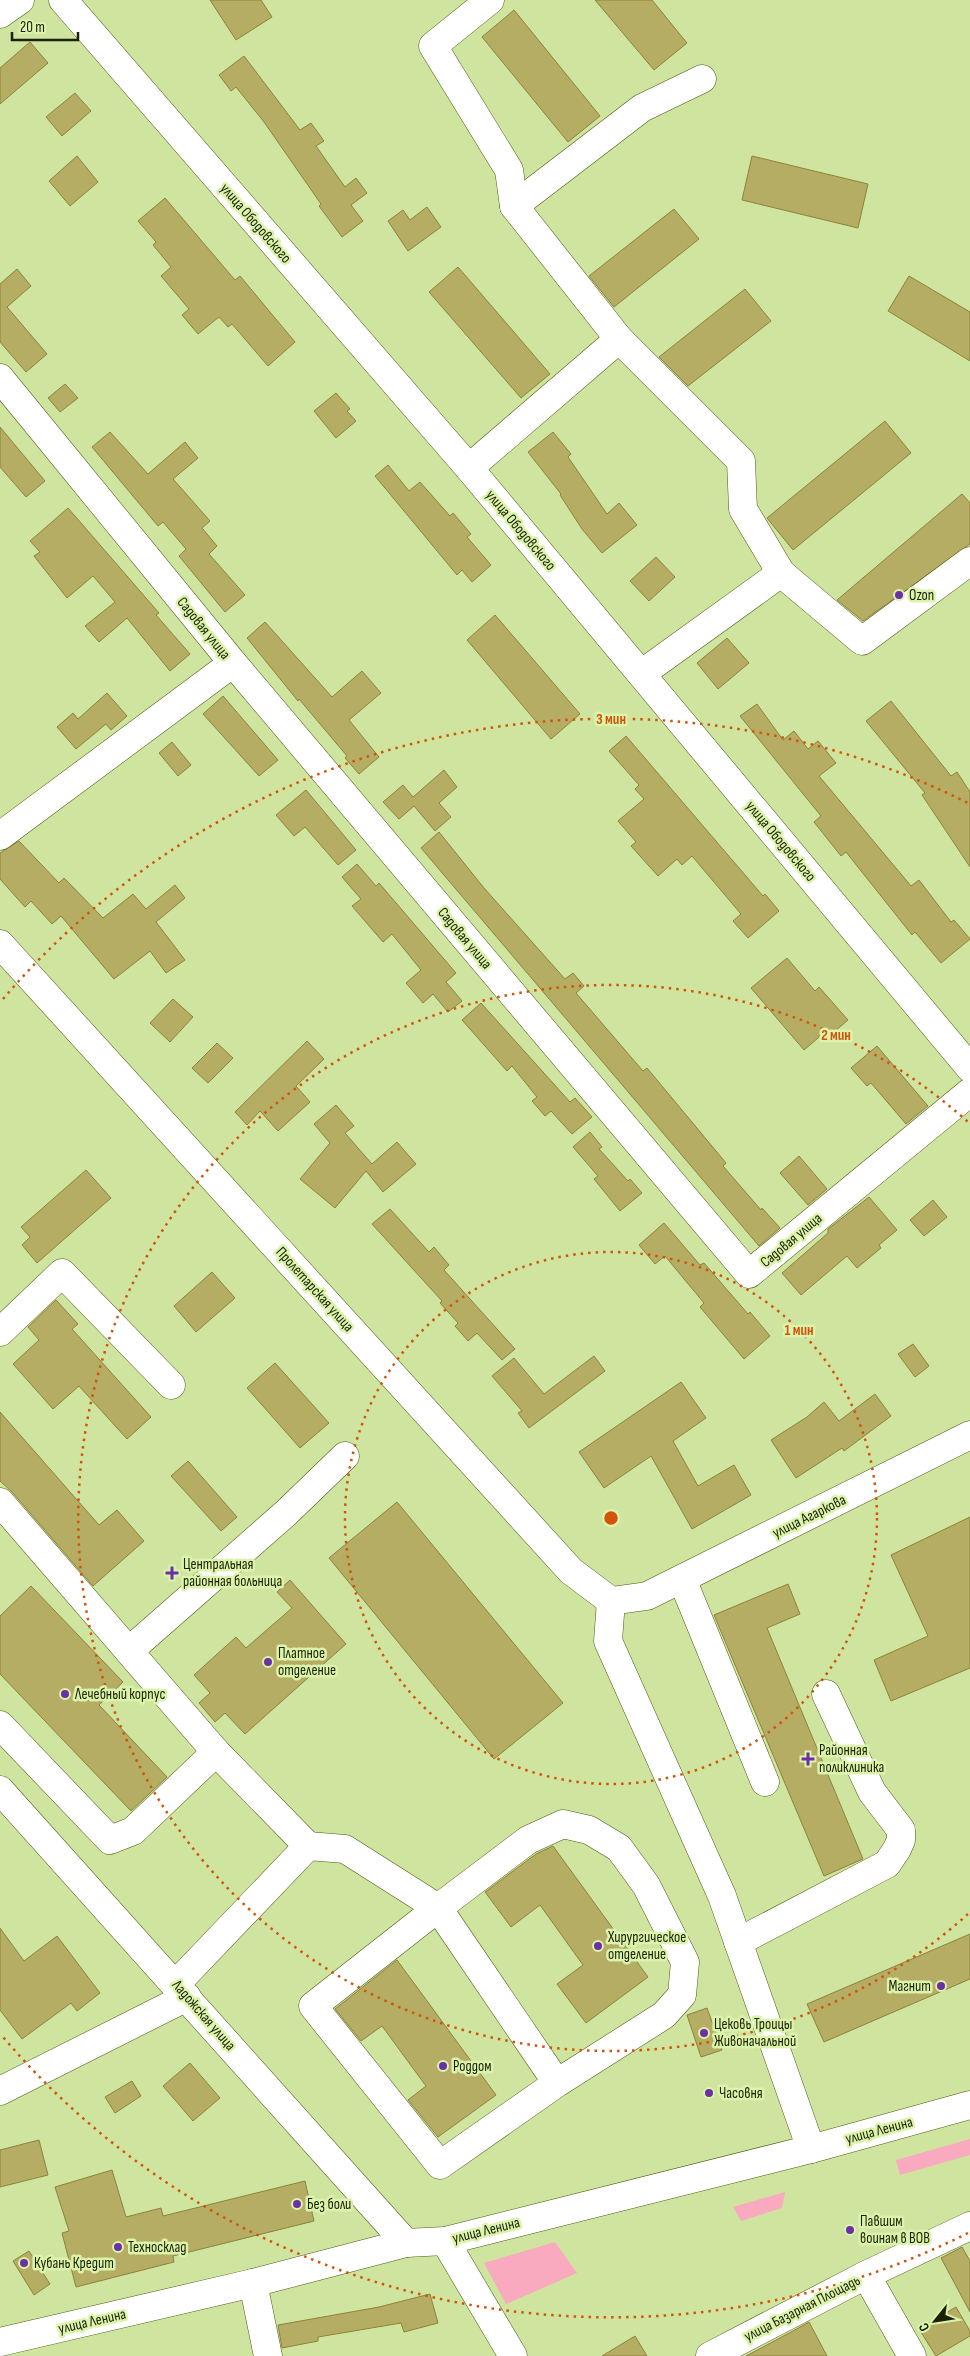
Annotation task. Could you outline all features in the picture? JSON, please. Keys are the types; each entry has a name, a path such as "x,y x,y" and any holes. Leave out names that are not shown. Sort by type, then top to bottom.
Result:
{"street":[{"path":"0,14 20,0"},
{"name":"улица Ободовского","path":"63,0 469,468 970,1068"},
{"path":"490,0 433,46 509,170 514,206 619,339 741,461 743,509 781,573 862,641 970,562"},
{"path":"514,206 642,108 702,79"},
{"path":"469,468 619,339"},
{"name":"Садовая улица","path":"0,378 233,662 749,1274 970,1092"},
{"path":"641,674 781,573"},
{"path":"0,836 233,662"},
{"name":"Пролетарская улица","path":"0,944 571,1571 611,1601"},
{"path":"0,1332 62,1273 170,1385"},
{"name":"улица Агаркова","path":"611,1601 648,1596 970,1435"},
{"path":"129,1651 286,1514 345,1456"},
{"path":"0,1502 216,1752 308,1846 345,1849 438,1908 557,2083"},
{"path":"682,1579 765,1782"},
{"path":"611,1601 608,1642 722,1896 811,2149"},
{"path":"738,1942 887,1864 893,1857 901,1840 901,1830 872,1792 826,1694"},
{"path":"0,1725 110,1840 133,1831 216,1752"},
{"name":"Ладожская улица","path":"0,1790 182,1990 406,2243"},
{"path":"564,1824 588,1830 619,1848 646,1885 685,1962 682,1995 664,2015 557,2083 440,2165 313,2006 438,1908 528,1840 564,1824"},
{"path":"0,2091 182,1990 308,1846"},
{"name":"улица Ленина","path":"0,2342 253,2283 406,2243 445,2241 811,2149 970,2105"},
{"name":"улица Базарная Площадь","path":"710,2356 866,2275 970,2226"},
{"path":"445,2241 514,2356"},
{"name":"улица Базарная Площадь","path":"866,2275 912,2356"},
{"path":"253,2283 268,2356"}],"shaded area":[{"path":"970,2139 970,2155 900,2175 896,2160"},
{"path":"785,2192 782,2208 741,2221 733,2207"},
{"path":"555,2242 577,2273 506,2304 484,2263"}],"building":[{"path":"210,0 261,0 272,17 236,40"},
{"path":"595,0 652,0 687,43 654,70"},
{"path":"514,10 600,116 568,142 482,37"},
{"path":"30,42 48,63 0,104 0,68"},
{"path":"244,56 300,130 311,123 324,141 316,146 345,187 356,178 367,193 351,205 363,221 342,237 319,206 321,204 264,122 236,87 231,91 219,75"},
{"path":"75,93 91,111 62,136 46,117"},
{"path":"77,156 98,182 70,206 49,181"},
{"path":"752,156 868,184 858,228 742,200"},
{"path":"165,198 235,280 240,276 295,342 268,366 232,324 228,327 219,317 198,334 182,315 189,309 161,276 171,267 153,245 156,242 138,221"},
{"path":"427,207 441,227 408,251 388,221 403,210 410,220"},
{"path":"674,209 699,239 614,307 589,276"},
{"path":"458,267 550,374 521,398 429,292"},
{"path":"17,269 31,286 7,307 47,354 26,372 0,342 0,284"},
{"path":"909,276 970,312 970,361 888,311"},
{"path":"745,289 771,321 688,386 659,357"},
{"path":"65,384 78,398 60,412 48,398"},
{"path":"336,393 350,409 347,411 356,421 336,438 314,411"},
{"path":"885,421 911,453 793,550 767,518"},
{"path":"0,427 45,481 26,497 0,467"},
{"path":"110,432 148,474 185,442 198,458 173,479 210,521 202,528 217,546 209,554 245,595 225,612 179,556 186,549 163,522 158,526 92,447"},
{"path":"553,432 571,454 568,457 607,514 619,503 637,525 602,553 582,529 561,494 528,452"},
{"path":"388,465 409,491 420,482 450,516 453,513 471,534 467,537 491,565 472,582 462,570 457,575 375,476"},
{"path":"962,494 970,503 970,544 863,621 837,600"},
{"path":"68,508 159,613 156,615 190,654 170,671 127,618 99,642 85,626 115,602 93,576 67,598 34,556 40,552 30,541"},
{"path":"656,557 675,577 649,601 630,581"},
{"path":"495,615 580,714 551,739 467,640"},
{"path":"265,622 332,697 362,671 381,693 349,720 379,757 359,774 345,758 347,756 299,699 298,701 247,638"},
{"path":"727,638 749,663 718,689 697,663"},
{"path":"107,693 127,716 111,730 106,724 76,749 57,727 73,713 78,719"},
{"path":"223,696 278,760 259,776 203,714"},
{"path":"891,701 951,776 957,772 970,792 970,867 922,795 925,793 866,721"},
{"path":"757,704 783,740 794,731 808,749 818,741 836,763 819,776 911,886 919,880 951,922 954,920 970,939 941,963 915,932 912,935 846,852 841,856 814,822 821,816 740,716"},
{"path":"626,736 763,896 765,894 779,911 748,938 733,921 741,914 692,856 682,865 677,859 658,876 631,846 636,842 618,821 644,799 635,789 639,785 609,751"},
{"path":"172,742 191,765 178,776 159,753"},
{"path":"444,770 457,787 439,803 451,817 435,831 414,806 399,819 383,802 403,785 413,797"},
{"path":"306,790 356,850 338,865 305,827 294,836 276,815"},
{"path":"439,832 484,888 565,979 573,973 584,986 576,993 643,1071 647,1068 726,1163 723,1166 761,1210 762,1208 780,1228 759,1246 421,848"},
{"path":"19,841 59,883 64,878 103,918 133,894 146,909 175,885 185,898 156,922 185,960 166,973 150,951 114,979 61,916 52,924 31,901 25,907 0,879 0,853"},
{"path":"357,864 376,886 379,883 456,973 446,982 462,1001 448,1012 433,994 423,1003 406,983 421,970 392,934 383,942 352,906 361,899 342,877"},
{"path":"787,958 815,991 819,987 848,1020 828,1037 825,1032 804,1050 751,988"},
{"path":"173,999 193,1017 170,1042 150,1023"},
{"path":"481,1003 570,1102 575,1098 592,1117 572,1134 551,1111 545,1116 532,1101 537,1097 512,1066 507,1071 462,1020"},
{"path":"307,1041 324,1059 296,1086 310,1102 278,1131 260,1111 247,1125 235,1112"},
{"path":"217,1043 233,1058 208,1083 192,1068"},
{"path":"877,1046 928,1106 906,1124 871,1083 867,1086 851,1068"},
{"path":"336,1105 354,1126 345,1133 372,1164 397,1142 416,1164 383,1192 366,1171 335,1208 300,1179 330,1143 314,1124"},
{"path":"590,1132 602,1147 599,1149 628,1181 630,1179 642,1193 620,1211 594,1179 598,1176 573,1147"},
{"path":"799,1156 827,1189 808,1205 780,1173"},
{"path":"86,1170 111,1198 37,1263 22,1245 30,1237 21,1227"},
{"path":"869,1197 897,1230 879,1245 881,1248 857,1268 847,1256 801,1295 782,1273 828,1233 828,1229"},
{"path":"933,1200 947,1217 924,1236 910,1220"},
{"path":"390,1209 429,1252 434,1247 449,1265 444,1270 515,1349 502,1360 477,1333 468,1341 455,1326 458,1323 440,1303 442,1301 372,1224"},
{"path":"664,1223 700,1265 704,1263 748,1314 750,1312 770,1336 744,1359 700,1307 704,1303 665,1256 655,1264 639,1245"},
{"path":"212,1272 235,1298 196,1332 174,1306"},
{"path":"56,1300 78,1324 72,1329 151,1417 127,1439 79,1386 53,1409 13,1364 39,1340 28,1327"},
{"path":"913,1344 929,1366 915,1377 898,1354"},
{"path":"594,1356 605,1371 529,1428 518,1413 522,1411 492,1376 514,1358 544,1394"},
{"path":"275,1363 329,1423 300,1448 247,1388"},
{"path":"681,1382 706,1418 673,1441 698,1486 734,1465 751,1495 692,1529 651,1456 604,1488 579,1452"},
{"path":"875,1394 891,1416 844,1451 842,1448 796,1478 771,1440 807,1417 824,1402 839,1421"},
{"path":"0,1412 99,1525 117,1510 144,1541 93,1586 12,1492 0,1481"},
{"path":"188,1461 237,1517 221,1531 171,1476"},
{"path":"397,1502 563,1703 494,1759 329,1558"},
{"path":"970,1517 970,1668 891,1701 874,1660 928,1636 891,1555"},
{"name":"Платное отделение","path":"290,1580 346,1644 245,1734 225,1713 215,1722 199,1703 210,1693 194,1675 236,1637 246,1648 292,1608 277,1592"},
{"path":"788,1584 800,1614 767,1628 863,1859 824,1876 714,1615"},
{"name":"Лечебный корпус","path":"31,1586 123,1682 99,1705 167,1777 131,1811 0,1674 0,1616"},
{"name":"Хирургическое отделение","path":"553,1846 648,1977 586,2023 557,1984 583,1965 540,1905 511,1927 485,1892 536,1854"},
{"path":"0,1928 24,1961 57,1936 100,1993 77,2011 71,2003 22,2039 0,2010"},
{"path":"970,1934 970,1979 824,2042 807,2004"},
{"name":"Роддом","path":"397,1960 496,2095 438,2137 408,2100 426,2086 382,2026 361,2041 335,2009"},
{"name":"Цековь Троицы Живоначальной","path":"707,2008 722,2050 701,2057 687,2015"},
{"path":"190,2063 220,2098 193,2121 163,2086"},
{"path":"132,2081 141,2096 115,2113 105,2097"},
{"path":"39,2140 48,2175 0,2187 0,2150"},
{"path":"112,2170 126,2217 161,2208 163,2216 305,2181 314,2221 173,2256 174,2262 76,2287 62,2233 69,2231 55,2187"},
{"path":"962,2247 970,2261 970,2312 941,2258"},
{"path":"29,2251 50,2284 34,2295 13,2261"},
{"path":"430,2294 438,2323 404,2332 401,2323 318,2337 318,2341 282,2348 278,2325 379,2307"},
{"path":"956,2307 970,2331 970,2336 936,2356 919,2329"},
{"path":"809,2322 827,2356 746,2356 793,2331"},
{"path":"635,2336 647,2356 602,2356"}],"place":[{"name":"Ozon","path":"899,595"},
{"name":"Центральная районная больница","path":"172,1573"},
{"name":"Платное отделение","path":"268,1662"},
{"name":"Лечебный корпус","path":"65,1694"},
{"name":"Районная поликлиника","path":"808,1759"},
{"name":"Хирургическое отделение","path":"598,1946"},
{"name":"Магнит","path":"941,1986"},
{"name":"Цековь Троицы Живоначальной","path":"704,2033"},
{"name":"Роддом","path":"443,2066"},
{"name":"Часовня","path":"709,2093"},
{"name":"Без боли","path":"297,2204"},
{"name":"Павшим воинам в ВОВ","path":"850,2230"},
{"name":"Техносклад","path":"118,2247"},
{"name":"Кубань Кредит","path":"24,2263"}]}
